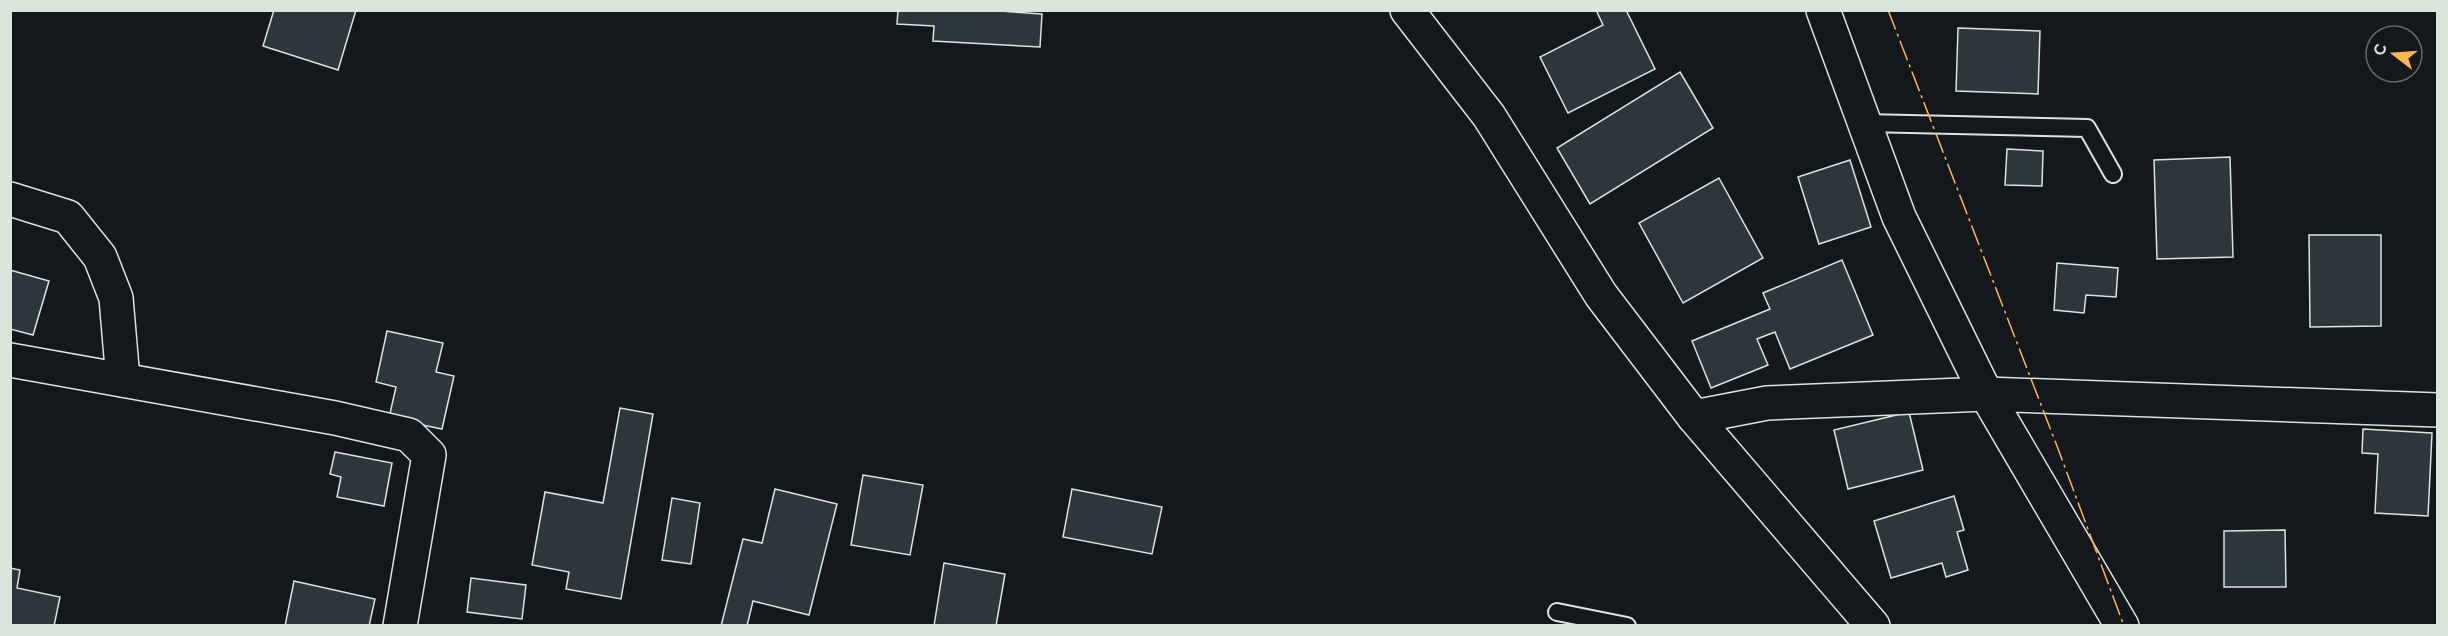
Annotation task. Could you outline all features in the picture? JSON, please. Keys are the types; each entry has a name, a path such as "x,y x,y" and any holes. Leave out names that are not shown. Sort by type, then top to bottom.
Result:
{"street":[{"path":"1407,10 1489,116 1601,295 1694,417 1873,626"},
{"path":"1823,10 1899,218 1986,394 2122,626"},
{"path":"10,199 68,217 100,257 116,298 123,380"},
{"path":"10,360 335,418 409,435 429,455 400,626"},
{"path":"1694,417 1767,402 1986,394 2438,410"}],"lane":[{"path":"1864,123 2087,128 2113,174"},
{"path":"1557,612 1627,626"}],"building":[{"path":"274,10 356,10 338,70 263,46"},
{"path":"898,10 985,10 1042,14 1040,47 933,41 934,26 897,24"},
{"path":"1596,10 1626,10 1655,69 1568,113 1540,57 1603,25"},
{"path":"1958,28 2040,31 2038,94 1956,91"},
{"path":"1680,72 1713,128 1590,204 1557,148"},
{"path":"2007,149 2043,151 2042,186 2005,185"},
{"path":"2230,157 2233,257 2157,259 2154,160"},
{"path":"1850,160 1871,227 1819,244 1798,177"},
{"path":"1719,178 1763,258 1683,303 1639,223"},
{"path":"2309,235 2381,235 2381,326 2310,327"},
{"path":"1842,260 1873,335 1790,369 1775,332 1757,339 1768,365 1711,388 1692,341 1770,309 1763,293"},
{"path":"2057,263 2118,268 2116,297 2086,295 2084,313 2054,310"},
{"path":"10,270 49,281 33,335 10,329"},
{"path":"387,331 443,343 436,372 454,376 442,429 389,418 396,387 376,382"},
{"path":"620,408 653,414 621,599 566,589 569,572 532,565 545,492 603,503"},
{"path":"1909,412 1923,470 1848,489 1834,430"},
{"path":"2363,429 2432,433 2428,516 2375,513 2378,454 2362,453"},
{"path":"335,452 392,463 384,506 337,497 341,477 330,474"},
{"path":"863,475 923,485 910,555 851,545"},
{"path":"775,489 837,504 809,615 753,601 747,626 721,626 743,539 762,543"},
{"path":"1072,489 1162,507 1152,554 1063,537"},
{"path":"1954,496 1964,530 1957,532 1968,570 1946,577 1942,563 1891,578 1874,521"},
{"path":"672,498 700,503 691,564 662,560"},
{"path":"2285,530 2286,587 2224,587 2224,531"},
{"path":"944,563 1005,574 996,626 934,626"},
{"path":"10,568 20,570 17,588 60,597 54,626 10,625"},
{"path":"471,578 526,585 522,619 467,612"},
{"path":"294,581 375,599 369,626 285,626"}],"power":[{"path":"1888,10 2057,446 2124,626"}]}
